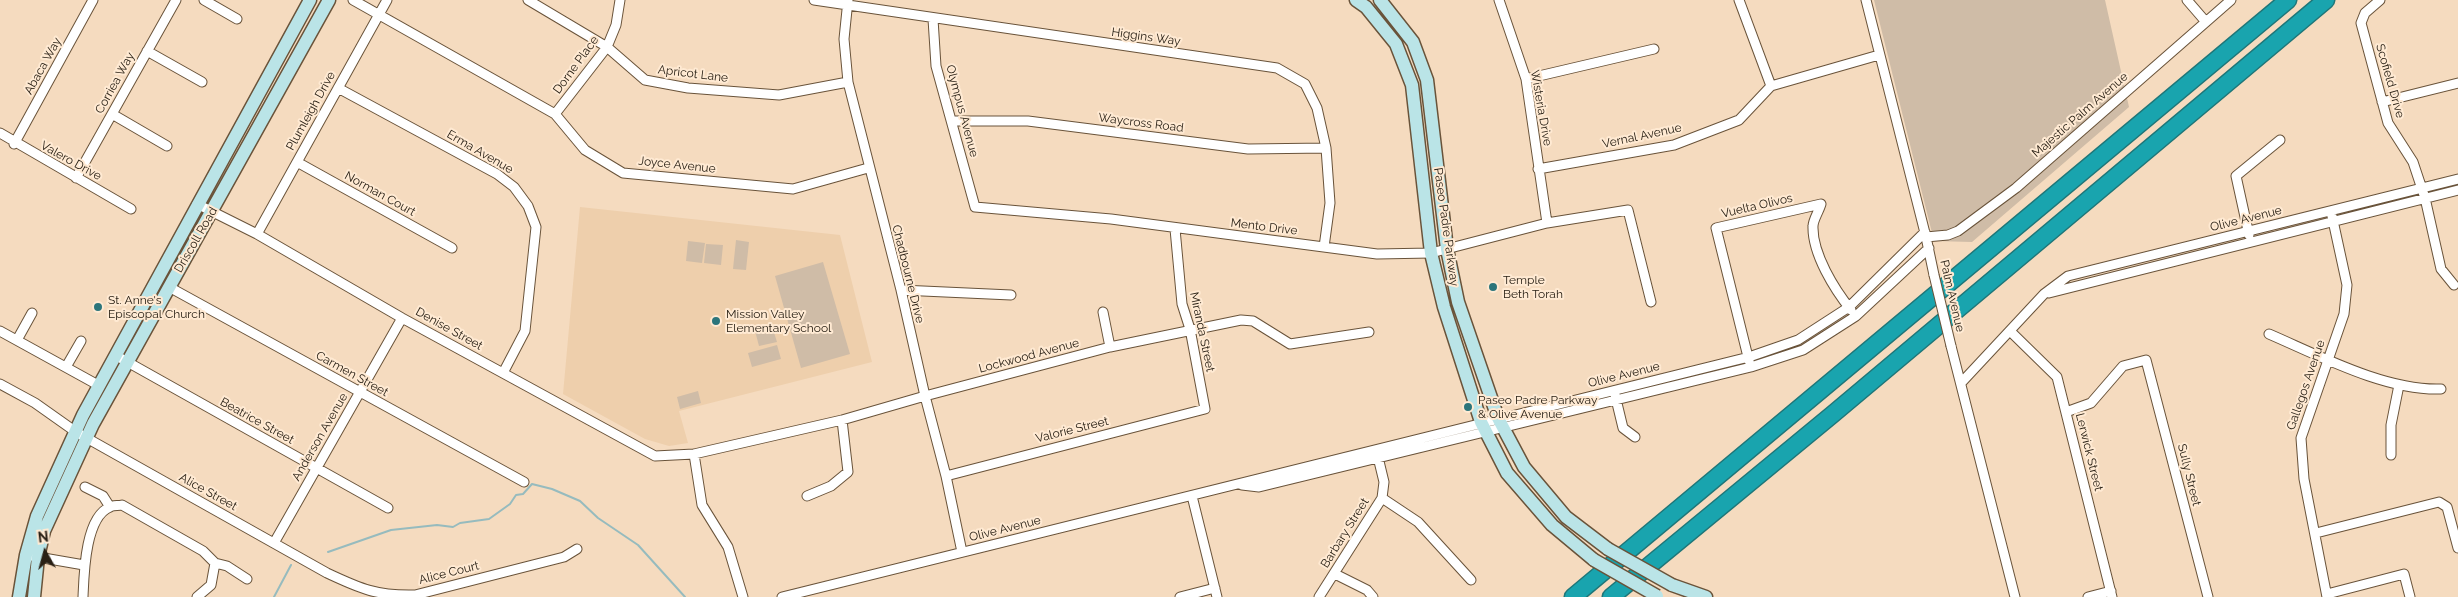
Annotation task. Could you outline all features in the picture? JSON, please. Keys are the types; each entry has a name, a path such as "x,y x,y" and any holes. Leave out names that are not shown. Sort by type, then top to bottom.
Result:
{"highway":[{"path":"1573,597 2288,0"},
{"path":"1611,597 1797,444 2326,0"},
{"path":"1628,597 1644,582 1662,554"}],"main road":[{"name":"Driscoll Road","path":"81,435 98,385 310,0"},
{"name":"Driscoll Road","path":"34,597 32,556 37,516 81,435 127,362 212,212 329,0"},
{"name":"Paseo Padre Parkway","path":"1356,0 1366,7 1396,44 1412,84 1431,253 1444,307 1484,427 1508,473 1552,525 1594,560 1658,597"},
{"name":"Paseo Padre Parkway","path":"1380,0 1413,42 1427,80 1447,249 1458,302 1501,423 1524,468 1566,517 1608,549 1672,585 1706,597"},
{"name":"Driscoll Road","path":"19,597 32,556"}],"street":[{"name":"Abaca Way","path":"14,144 93,0"},
{"name":"Corriea Way","path":"76,178 176,0"},
{"path":"204,0 237,19"},
{"name":"Joyce Avenue","path":"353,0 555,114 584,150 623,173 793,189 868,168"},
{"name":"Plumleigh Drive","path":"257,234 387,0"},
{"name":"Apricot Lane","path":"528,0 607,47 645,80 688,88 779,95 848,82"},
{"name":"Dorne Place","path":"555,114 607,47 616,25 620,0"},
{"name":"Higgins Way","path":"814,0 848,2 934,19 1276,68 1306,84 1317,108 1326,148 1330,203 1324,247"},
{"name":"Wisteria Drive","path":"1499,0 1526,79 1547,223"},
{"path":"1739,0 1771,86 1880,55"},
{"name":"Palm Avenue","path":"1866,0 2015,597"},
{"path":"2187,0 2206,22"},
{"name":"Majestic Palm Avenue","path":"1926,235 1937,236 1958,231 2016,188 2231,0"},
{"name":"Scofield Drive","path":"2380,0 2365,13 2361,23 2388,124 2413,162 2425,198 2441,269 2454,286"},
{"name":"Chadbourne Drive","path":"848,2 844,39 848,82 868,168 901,290 925,396 946,476 962,552"},
{"name":"Olympus Avenue","path":"934,19 936,66 953,121 975,208"},
{"path":"1526,79 1654,49"},
{"path":"147,50 202,82"},
{"path":"2382,102 2458,83"},
{"name":"Vernal Avenue","path":"1538,169 1674,145 1739,120 1771,86"},
{"name":"Erma Avenue","path":"338,88 497,174 514,187 528,206 536,227 525,331 503,373"},
{"path":"112,114 167,146"},
{"name":"Waycross Road","path":"953,121 1028,121 1248,149 1326,148"},
{"name":"Valero Drive","path":"0,133 14,144 131,209"},
{"path":"2251,242 2236,176 2280,140"},
{"name":"Norman Court","path":"297,162 452,248"},
{"name":"Olive Avenue","path":"1961,384 2044,294 2068,276 2458,179"},
{"name":"Olive Avenue","path":"2044,294 2458,190"},
{"name":"Denise Street","path":"197,204 257,234 402,318 655,456 694,454"},
{"name":"Vuelta Olivos","path":"1751,367 1716,228 1821,204 1813,225 1820,259 1830,279 1856,316"},
{"name":"Mento Drive","path":"975,208 1111,219 1175,229 1377,254 1431,253 1547,223 1628,210 1651,302"},
{"name":"Gallegos Avenue","path":"2327,596 2304,479 2301,438 2344,314 2347,286 2331,211"},
{"name":"Miranda Street","path":"1175,229 1182,304 1190,329 1205,410"},
{"name":"Olive Avenue","path":"1501,423 1614,390 1749,357 1798,340 1849,307 1926,235"},
{"name":"Olive Avenue","path":"782,597 817,593 962,552 1234,484 1378,455 1484,427 1616,400 1751,367 1803,350 1856,316 1928,248"},
{"name":"Carmen Street","path":"169,287 524,482"},
{"path":"901,290 1012,295"},
{"path":"1103,312 1110,347"},
{"path":"16,340 32,313"},
{"name":"Anderson Avenue","path":"274,544 402,318"},
{"name":"Lockwood Avenue","path":"694,454 842,420 1110,347 1190,329 1241,320 1254,321 1290,344 1369,332"},
{"path":"0,331 98,385"},
{"name":"Lerwick Street","path":"2010,331 2057,377 2112,594"},
{"path":"2269,334 2328,359 2399,385 2421,390 2442,389"},
{"path":"66,367 81,341"},
{"name":"Beatrice Street","path":"115,355 388,508"},
{"name":"Sully Street","path":"2066,412 2091,403 2123,366 2146,360 2208,597"},
{"name":"Alice Street","path":"0,384 35,403 81,435 327,573"},
{"path":"2392,455 2391,425 2399,385"},
{"path":"1614,390 1623,428 1634,437"},
{"name":"Valorie Street","path":"946,476 1205,410"},
{"path":"806,496 831,486 848,472 842,420"},
{"path":"694,454 702,505 728,547 743,597"},
{"name":"Barbary Street","path":"1318,597 1335,574 1382,498 1384,482 1378,455"},
{"path":"86,487 103,496 110,507"},
{"path":"1180,597 1216,593 1192,496"},
{"path":"1382,498 1418,522 1471,580"},
{"path":"2316,533 2439,502 2447,507 2458,548"},
{"path":"83,597 84,565 91,533 99,517 110,507 122,505 204,551 215,563 228,566 247,579"},
{"name":"Alice Court","path":"327,573 366,591 390,596 414,594 564,557 577,549"},
{"path":"32,556 84,565"},
{"path":"197,597 211,585 215,563"},
{"path":"1335,574 1367,590 1373,597"},
{"path":"2327,596 2404,574 2410,597"},
{"path":"2088,597 2112,594"}],"shaded area":[{"path":"1874,0 2105,0 2129,107 1972,242 1934,241"},
{"name":"Mission Valley Elementary School","path":"580,207 840,235 872,362 679,411 688,443 669,446 645,439 563,394"},
{"path":"736,240 749,242 746,270 733,269"},
{"path":"688,241 705,243 702,263 686,261"},
{"path":"706,244 723,245 721,265 704,263"},
{"path":"823,262 850,354 801,368 775,276"},
{"path":"772,326 777,342 759,346 755,331"},
{"path":"777,345 781,359 752,367 748,353"},
{"path":"698,391 701,403 680,409 677,397"}],"waterway":[{"path":"328,552 391,530 437,525 453,527 460,523 489,519 510,504 516,495 523,494 532,484 552,489 580,501 598,518 638,545 685,597"},
{"path":"274,597 291,565"}],"place":[{"name":"Temple Beth Torah","path":"1493,287"},
{"name":"St. Anne's Episcopal Church","path":"98,307"},
{"name":"Mission Valley Elementary School","path":"716,321"},
{"name":"Paseo Padre Parkway & Olive Avenue","path":"1468,407"}]}
